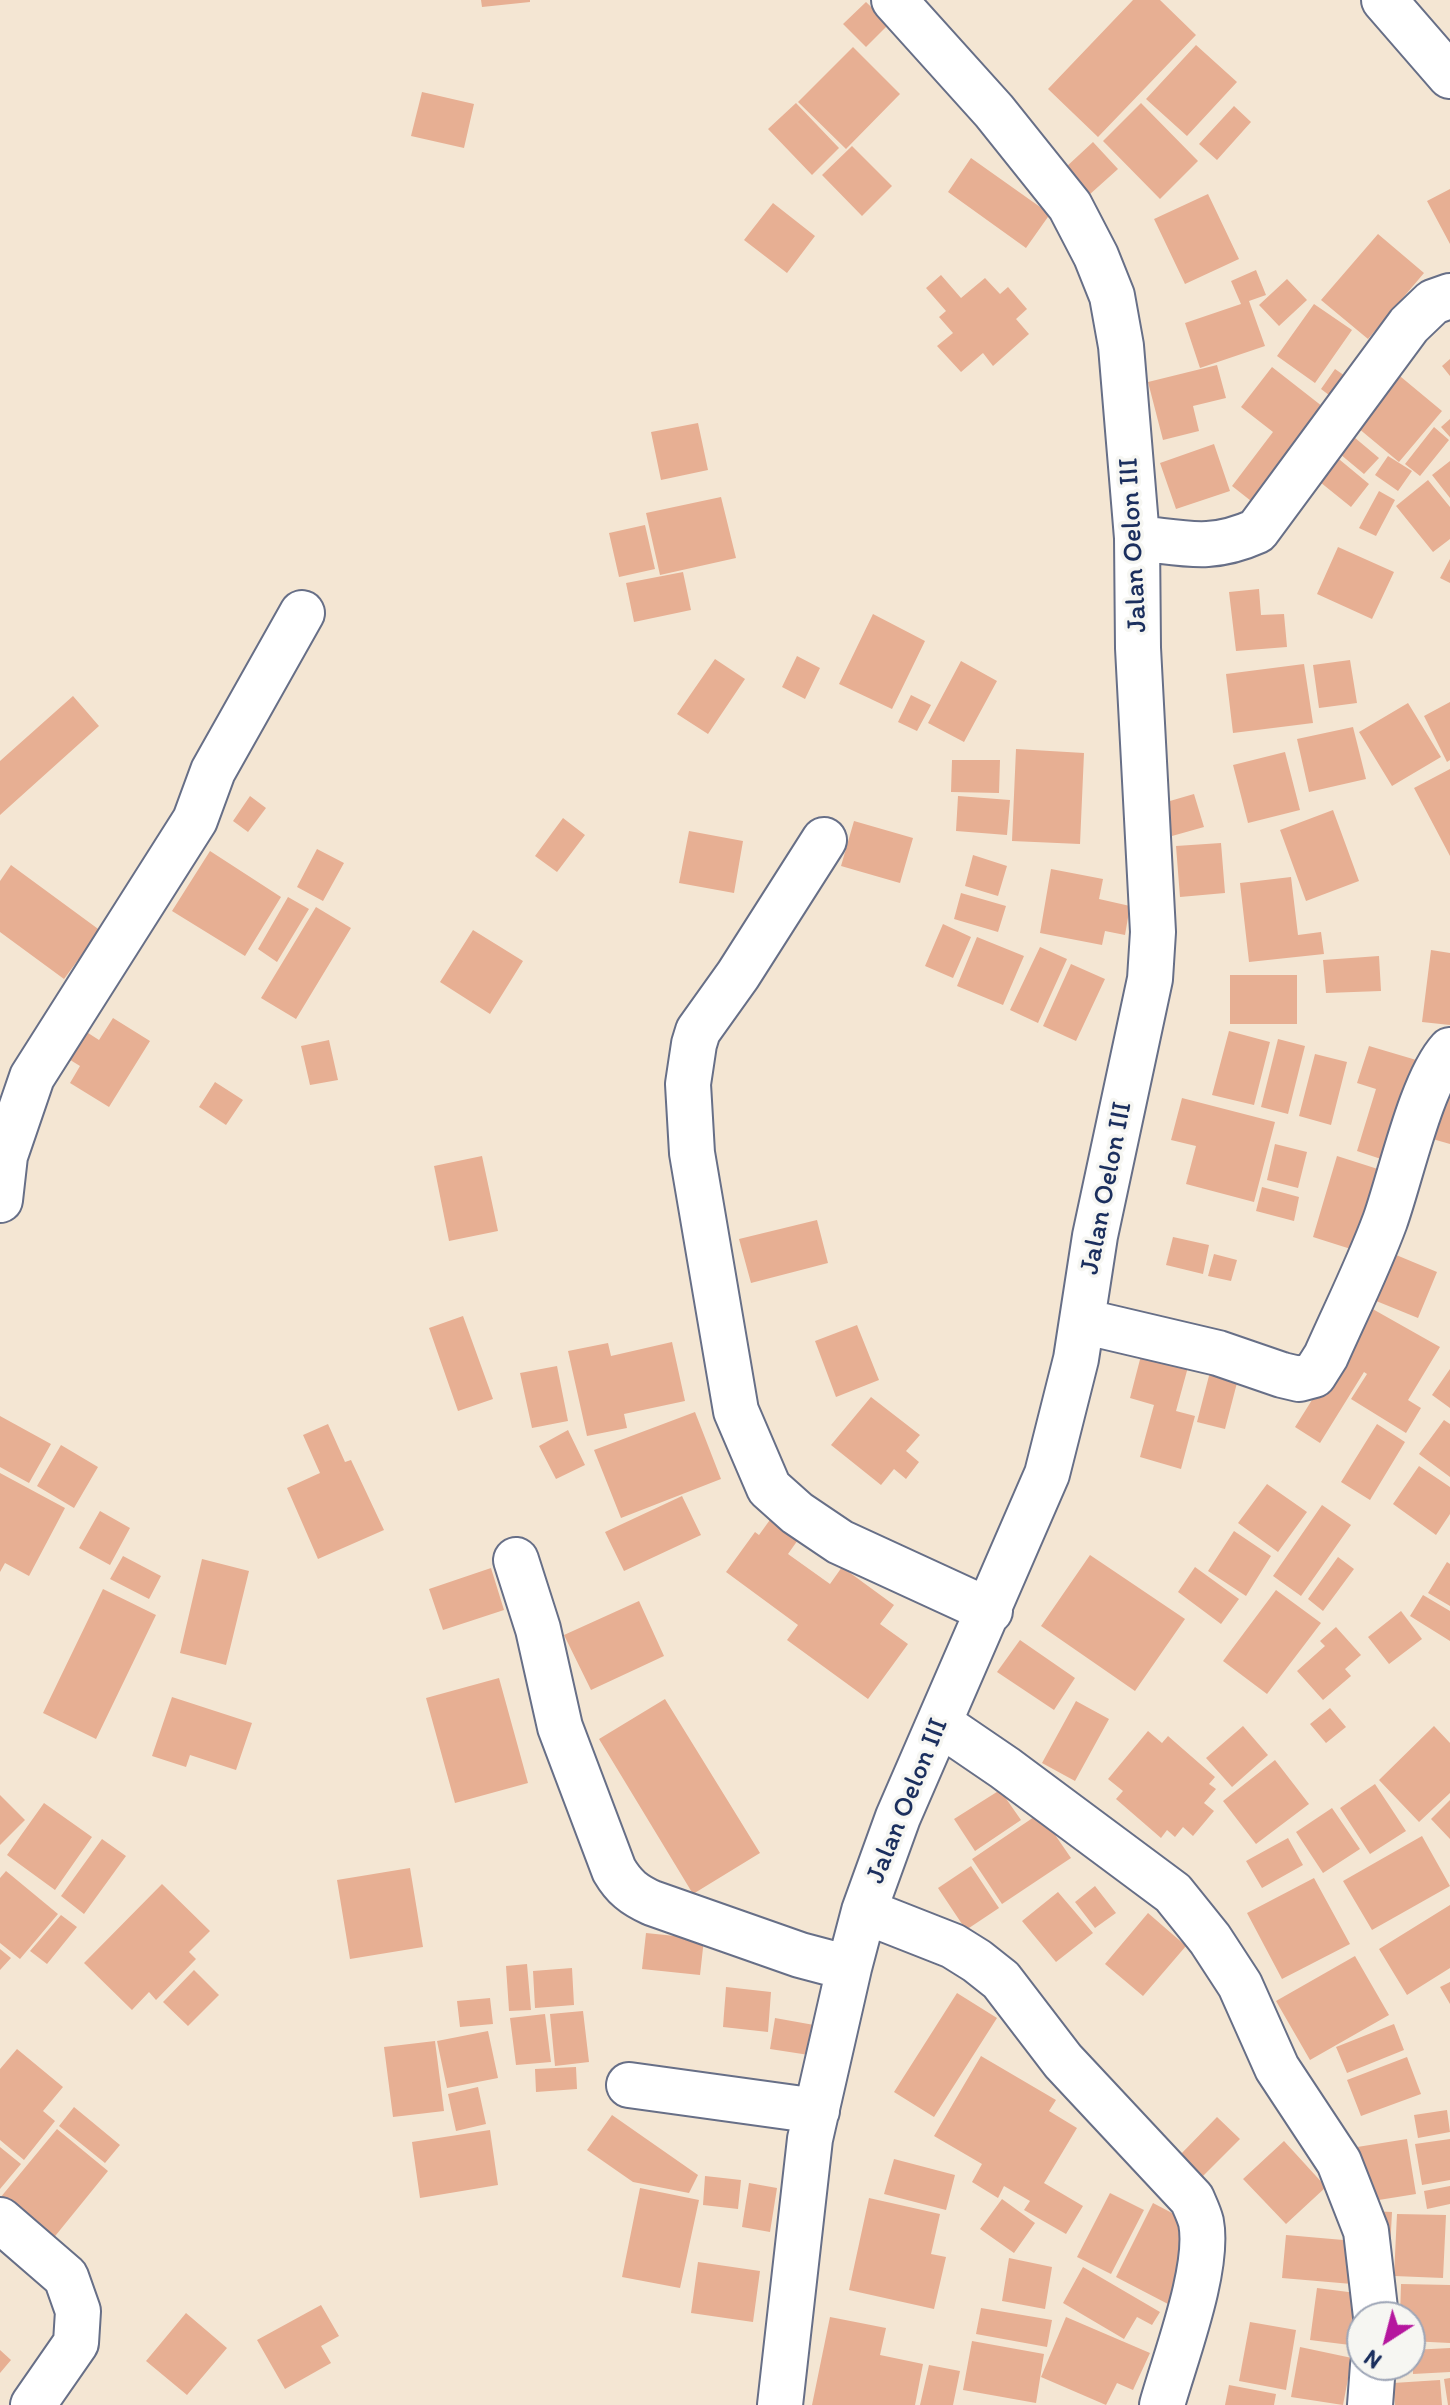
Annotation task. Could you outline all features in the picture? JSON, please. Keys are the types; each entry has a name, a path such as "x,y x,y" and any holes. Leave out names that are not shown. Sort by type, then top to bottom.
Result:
{"street":[{"name":"Jalan Oelon III","path":"780,2405 810,2139 849,1968 864,1911 898,1817 1047,1474 1076,1359 1095,1236 1150,979 1152,892 1138,648 1137,538 1121,346 1112,296 1096,256 1070,206 994,111 894,0"},
{"path":"1384,0 1450,76"},
{"path":"1137,538 1210,546 1234,541 1257,531 1409,325 1433,302 1450,296"},
{"path":"0,1200 5,1156 32,1077 195,820 213,771 302,613"},
{"path":"824,840 738,975 698,1031 694,1044 688,1084 692,1153 736,1411 769,1488 797,1513 840,1542 990,1611"},
{"path":"1082,1321 1218,1353 1299,1379 1314,1375 1320,1370 1384,1223 1427,1092 1450,1050"},
{"path":"516,1560 538,1629 560,1727 622,1884 634,1895 652,1903 800,1955 849,1968"},
{"path":"939,1723 1173,1893 1210,1939 1240,1985 1277,2068 1339,2162 1366,2231 1374,2301"},
{"path":"864,1911 953,1946 1001,1980 1063,2061 1192,2199 1201,2221 1203,2244 1199,2277 1162,2405"},
{"path":"629,2085 817,2111"},
{"path":"0,2220 66,2277 78,2311 76,2343 33,2405"},
{"path":"1370,2405 1372,2381"}],"building":[{"path":"481,0 530,0 530,2 482,7"},
{"path":"1133,0 1160,0 1196,35 1098,137 1048,89"},
{"path":"866,2 889,24 866,47 843,24"},
{"path":"1196,45 1237,82 1187,136 1146,99"},
{"path":"853,47 900,94 846,149 798,102"},
{"path":"422,92 474,104 464,148 411,136"},
{"path":"796,103 839,148 812,175 768,129"},
{"path":"1141,103 1198,161 1160,199 1103,141"},
{"path":"1234,106 1251,122 1217,160 1199,144"},
{"path":"1093,142 1118,169 1089,195 1065,168"},
{"path":"852,146 892,186 862,216 822,175"},
{"path":"971,158 1050,214 1026,248 948,192"},
{"path":"1450,189 1450,244 1427,201"},
{"path":"1208,194 1239,259 1185,284 1154,219"},
{"path":"773,203 815,236 787,273 744,240"},
{"path":"1378,234 1424,273 1368,339 1321,300"},
{"path":"1256,270 1266,295 1249,301 1265,346 1200,368 1185,323 1241,304 1231,281"},
{"path":"941,275 961,298 985,278 1000,294 1008,287 1027,309 1016,319 1029,334 993,366 983,353 961,372 937,346 953,333 939,317 946,311 926,288"},
{"path":"1287,279 1307,300 1279,326 1259,305"},
{"path":"1314,304 1352,330 1315,383 1277,356"},
{"path":"1450,359 1450,376 1442,366"},
{"path":"1217,365 1226,398 1193,406 1199,431 1163,440 1148,382"},
{"path":"1272,367 1327,410 1260,508 1232,486 1273,432 1241,407"},
{"path":"1335,369 1348,378 1333,398 1321,389"},
{"path":"1395,372 1442,411 1399,462 1352,423"},
{"path":"1450,419 1450,437 1441,427"},
{"path":"698,423 708,470 661,480 651,432"},
{"path":"1434,427 1449,440 1420,476 1405,464"},
{"path":"1348,432 1379,458 1364,474 1334,449"},
{"path":"1214,444 1230,491 1176,509 1160,463"},
{"path":"1334,455 1369,484 1351,507 1315,478"},
{"path":"1388,456 1412,471 1398,491 1375,475"},
{"path":"1450,461 1450,498 1432,475"},
{"path":"1428,480 1450,507 1450,539 1433,552 1396,506"},
{"path":"1379,491 1395,500 1376,536 1359,528"},
{"path":"721,497 736,558 660,575 646,513"},
{"path":"645,525 655,569 619,577 609,533"},
{"path":"1338,547 1394,572 1372,619 1317,594"},
{"path":"1450,559 1450,583 1440,578"},
{"path":"683,572 691,610 634,622 626,583"},
{"path":"1259,589 1261,615 1284,614 1287,647 1236,651 1229,592"},
{"path":"873,614 925,641 892,709 839,684"},
{"path":"797,656 820,668 805,699 782,687"},
{"path":"715,659 745,679 708,734 677,714"},
{"path":"1350,660 1357,703 1319,708 1313,665"},
{"path":"961,661 997,681 964,742 928,723"},
{"path":"1304,664 1313,723 1233,733 1226,674"},
{"path":"911,695 931,705 917,731 898,722"},
{"path":"73,696 99,726 0,815 0,761"},
{"path":"1450,702 1450,760 1447,762 1424,716"},
{"path":"1408,703 1441,757 1392,786 1359,732"},
{"path":"1353,727 1366,779 1309,792 1297,739"},
{"path":"1016,749 1084,753 1080,844 1012,841"},
{"path":"1285,752 1300,810 1248,823 1233,765"},
{"path":"952,760 1000,760 999,793 951,792"},
{"path":"1450,769 1450,856 1414,788"},
{"path":"1194,794 1204,827 1172,836 1163,803"},
{"path":"250,796 266,808 248,832 233,821"},
{"path":"958,796 1010,800 1007,835 956,831"},
{"path":"1333,810 1359,881 1306,901 1280,830"},
{"path":"563,818 585,835 557,872 535,856"},
{"path":"854,821 913,838 900,883 841,866"},
{"path":"689,831 743,841 734,893 679,883"},
{"path":"1221,843 1225,893 1180,897 1176,846"},
{"path":"317,849 344,863 323,901 297,887"},
{"path":"210,851 281,897 245,956 172,911"},
{"path":"973,855 1007,866 998,896 965,886"},
{"path":"11,865 105,934 83,963 78,960 64,979 0,932 0,881"},
{"path":"1051,869 1103,879 1099,899 1130,906 1125,935 1105,931 1102,945 1040,933"},
{"path":"1291,877 1298,935 1321,932 1324,954 1249,962 1240,883"},
{"path":"961,893 1006,906 998,932 954,919"},
{"path":"288,897 309,909 277,962 258,949"},
{"path":"316,907 351,928 296,1019 261,998"},
{"path":"943,924 971,937 953,978 925,966"},
{"path":"473,930 523,961 490,1014 440,982"},
{"path":"977,937 1024,956 1003,1005 957,986"},
{"path":"1040,947 1067,959 1038,1023 1010,1010"},
{"path":"1431,950 1450,953 1450,1025 1422,1022"},
{"path":"1379,956 1381,991 1326,993 1323,960"},
{"path":"1071,964 1105,979 1076,1041 1043,1026"},
{"path":"1230,975 1297,975 1297,1024 1230,1024"},
{"path":"113,1018 150,1041 109,1107 70,1083 80,1066 67,1058 85,1031 99,1040"},
{"path":"1229,1031 1270,1042 1254,1105 1212,1095"},
{"path":"1278,1039 1305,1046 1288,1114 1261,1107"},
{"path":"329,1040 338,1080 310,1085 301,1046"},
{"path":"1369,1046 1423,1062 1387,1161 1357,1151 1376,1089 1357,1083"},
{"path":"1315,1054 1347,1062 1331,1125 1299,1116"},
{"path":"1450,1078 1450,1144 1429,1138"},
{"path":"215,1082 243,1100 226,1125 199,1107"},
{"path":"1182,1098 1275,1122 1254,1202 1186,1184 1196,1146 1171,1140"},
{"path":"1275,1144 1307,1152 1298,1188 1267,1180"},
{"path":"482,1156 498,1231 449,1241 434,1166"},
{"path":"1337,1156 1381,1170 1357,1251 1313,1237"},
{"path":"1262,1187 1299,1197 1294,1221 1256,1211"},
{"path":"817,1220 828,1263 751,1283 739,1239"},
{"path":"1173,1237 1209,1245 1203,1274 1166,1265"},
{"path":"1377,1247 1437,1272 1418,1318 1359,1294"},
{"path":"1214,1254 1237,1260 1231,1281 1208,1276"},
{"path":"1362,1303 1440,1347 1408,1400 1421,1408 1406,1433 1351,1399 1367,1374 1364,1372 1320,1443 1295,1427 1339,1357"},
{"path":"463,1316 493,1399 458,1411 429,1328"},
{"path":"857,1325 879,1380 836,1397 815,1341"},
{"path":"672,1342 685,1401 624,1414 627,1428 587,1436 568,1351 608,1343 611,1356"},
{"path":"1144,1344 1191,1356 1176,1411 1195,1416 1181,1469 1140,1457 1154,1405 1130,1398"},
{"path":"557,1366 568,1421 532,1428 520,1373"},
{"path":"1450,1369 1450,1408 1432,1395"},
{"path":"1210,1372 1238,1379 1225,1429 1197,1422"},
{"path":"871,1397 920,1435 906,1451 919,1462 906,1479 894,1469 881,1485 831,1445"},
{"path":"695,1412 721,1479 621,1518 594,1450"},
{"path":"0,1416 51,1444 29,1483 0,1467"},
{"path":"1444,1420 1450,1424 1450,1477 1419,1454"},
{"path":"328,1424 345,1462 351,1460 384,1530 318,1559 287,1488 320,1473 303,1435"},
{"path":"1377,1424 1405,1442 1370,1500 1341,1482"},
{"path":"568,1430 585,1465 556,1479 539,1446"},
{"path":"61,1445 98,1467 74,1508 37,1486"},
{"path":"1419,1466 1450,1487 1450,1514 1436,1535 1393,1504"},
{"path":"0,1473 65,1508 29,1576 5,1563 0,1572"},
{"path":"1267,1484 1307,1512 1278,1552 1238,1523"},
{"path":"682,1496 701,1535 624,1571 605,1532"},
{"path":"1322,1505 1351,1525 1301,1596 1273,1576"},
{"path":"100,1511 130,1528 110,1565 79,1548"},
{"path":"772,1517 800,1537 788,1554 830,1584 842,1567 894,1605 880,1624 908,1644 868,1699 787,1640 798,1625 726,1572 755,1532 759,1535"},
{"path":"1234,1531 1271,1556 1246,1596 1208,1571"},
{"path":"1090,1555 1185,1619 1135,1691 1041,1626"},
{"path":"123,1556 161,1576 149,1599 110,1579"},
{"path":"1338,1557 1354,1569 1323,1611 1308,1599"},
{"path":"202,1559 249,1571 226,1665 180,1653"},
{"path":"1447,1562 1450,1564 1450,1606 1428,1593"},
{"path":"1195,1567 1239,1599 1221,1624 1178,1592"},
{"path":"491,1568 504,1610 443,1630 429,1589"},
{"path":"103,1589 156,1615 96,1739 43,1713"},
{"path":"1276,1590 1321,1623 1267,1694 1223,1661"},
{"path":"1423,1595 1450,1611 1450,1641 1410,1616"},
{"path":"639,1601 664,1656 591,1690 564,1635"},
{"path":"1401,1611 1422,1639 1389,1664 1368,1637"},
{"path":"1336,1627 1361,1655 1345,1669 1351,1676 1323,1700 1297,1671 1325,1646 1320,1641"},
{"path":"1020,1640 1075,1678 1054,1710 997,1672"},
{"path":"499,1678 528,1783 455,1803 426,1698"},
{"path":"172,1697 252,1723 236,1770 190,1755 186,1767 152,1756"},
{"path":"665,1699 760,1853 693,1894 599,1739"},
{"path":"1076,1701 1109,1719 1075,1781 1042,1763"},
{"path":"1330,1708 1346,1727 1326,1743 1310,1724"},
{"path":"1243,1726 1268,1755 1232,1787 1206,1758"},
{"path":"1434,1726 1450,1743 1450,1793 1419,1822 1379,1780"},
{"path":"1148,1731 1162,1743 1168,1736 1215,1777 1209,1784 1216,1789 1204,1803 1214,1811 1193,1836 1183,1827 1175,1837 1167,1830 1161,1838 1116,1799 1123,1791 1108,1779"},
{"path":"1275,1760 1309,1804 1256,1844 1223,1801"},
{"path":"1375,1784 1406,1831 1370,1854 1340,1808"},
{"path":"1000,1790 1021,1820 975,1851 954,1819"},
{"path":"0,1795 25,1820 0,1845"},
{"path":"1450,1800 1450,1839 1431,1819"},
{"path":"44,1803 92,1837 55,1890 7,1855"},
{"path":"1332,1808 1360,1849 1323,1873 1296,1832"},
{"path":"1040,1813 1071,1858 1002,1904 972,1859"},
{"path":"1422,1836 1450,1886 1372,1930 1343,1881"},
{"path":"1288,1838 1303,1865 1262,1888 1246,1861"},
{"path":"102,1839 126,1856 84,1914 61,1896"},
{"path":"971,1866 999,1908 966,1930 938,1888"},
{"path":"410,1868 423,1947 350,1959 337,1880"},
{"path":"6,1871 58,1914 20,1959 0,1943 0,1878"},
{"path":"1314,1878 1350,1944 1282,1979 1247,1913"},
{"path":"162,1884 210,1931 189,1952 196,1959 156,2000 149,1992 132,2010 84,1963"},
{"path":"1095,1886 1116,1913 1095,1928 1075,1902"},
{"path":"1058,1892 1093,1933 1056,1962 1022,1921"},
{"path":"1450,1905 1450,1968 1407,1995 1379,1949"},
{"path":"1148,1913 1186,1946 1143,1996 1105,1964"},
{"path":"61,1915 77,1927 47,1964 30,1951"},
{"path":"646,1933 704,1939 700,1975 642,1969"},
{"path":"0,1949 11,1958 0,1970"},
{"path":"1355,1956 1389,2015 1310,2060 1276,2001"},
{"path":"527,1964 531,2010 509,2011 506,1966"},
{"path":"572,1968 574,2005 535,2008 533,1971"},
{"path":"194,1970 219,1995 188,2026 163,2002"},
{"path":"1450,1982 1450,2004 1440,1987"},
{"path":"726,1987 771,1992 768,2032 723,2027"},
{"path":"957,1993 997,2018 934,2117 894,2092"},
{"path":"490,1998 493,2024 460,2027 457,2001"},
{"path":"583,2011 589,2062 555,2066 550,2014"},
{"path":"545,2014 551,2062 516,2065 510,2018"},
{"path":"775,2018 814,2025 809,2055 770,2049"},
{"path":"1394,2024 1404,2050 1347,2073 1336,2047"},
{"path":"488,2031 498,2078 447,2088 437,2041"},
{"path":"435,2041 444,2111 393,2117 384,2047"},
{"path":"17,2049 63,2087 43,2111 55,2121 24,2160 0,2140 0,2069"},
{"path":"981,2056 1056,2100 1049,2111 1077,2128 1044,2183 1083,2206 1066,2234 1024,2210 1030,2201 1004,2186 998,2198 972,2182 982,2164 934,2136"},
{"path":"1407,2057 1421,2094 1361,2116 1347,2080"},
{"path":"576,2067 577,2089 536,2092 535,2069"},
{"path":"478,2087 486,2124 456,2131 448,2094"},
{"path":"74,2107 120,2145 105,2163 59,2126"},
{"path":"1447,2110 1450,2132 1418,2138 1414,2115"},
{"path":"612,2115 698,2175 689,2193 633,2182 587,2150"},
{"path":"1217,2117 1240,2139 1202,2177 1180,2155"},
{"path":"57,2129 108,2171 43,2251 0,2216 0,2198"},
{"path":"490,2130 498,2185 420,2198 412,2142"},
{"path":"1407,2139 1416,2194 1360,2203 1351,2148"},
{"path":"1450,2139 1450,2180 1422,2185 1415,2144"},
{"path":"1284,2141 1326,2187 1286,2224 1243,2179"},
{"path":"0,2147 21,2164 0,2189"},
{"path":"894,2159 955,2175 946,2210 884,2194"},
{"path":"705,2176 741,2180 738,2209 703,2205"},
{"path":"749,2183 777,2188 770,2232 742,2227"},
{"path":"1450,2186 1450,2204 1427,2209 1424,2191"},
{"path":"640,2188 699,2200 680,2288 622,2277"},
{"path":"1110,2193 1144,2210 1111,2274 1077,2257"},
{"path":"869,2198 940,2214 931,2254 946,2257 934,2309 849,2290"},
{"path":"1002,2199 1035,2223 1014,2253 980,2229"},
{"path":"1153,2203 1193,2224 1199,2243 1168,2304 1116,2277"},
{"path":"1371,2211 1392,2212 1390,2251"},
{"path":"1397,2214 1446,2215 1443,2278 1394,2276"},
{"path":"1286,2235 1355,2241 1352,2284 1282,2278"},
{"path":"1009,2258 1052,2267 1045,2309 1002,2301"},
{"path":"698,2262 760,2271 753,2322 691,2313"},
{"path":"1083,2267 1160,2312 1152,2325 1137,2317 1124,2339 1063,2303"},
{"path":"1401,2284 1450,2285 1450,2343 1426,2342 1426,2301 1400,2301"},
{"path":"1317,2288 1364,2294 1363,2301 1346,2301 1346,2344 1310,2340"},
{"path":"321,2305 339,2336 321,2346 331,2363 285,2389 257,2340"},
{"path":"981,2308 1052,2320 1047,2347 976,2334"},
{"path":"186,2313 227,2348 187,2395 146,2361"},
{"path":"830,2317 886,2328 880,2355 923,2364 915,2405 812,2405"},
{"path":"1066,2317 1150,2353 1133,2390 1117,2383 1106,2405 1041,2377"},
{"path":"1250,2322 1296,2330 1286,2390 1239,2381"},
{"path":"972,2341 1044,2354 1036,2403 963,2390"},
{"path":"1300,2347 1346,2357 1348,2381 1343,2405 1291,2397"},
{"path":"1450,2348 1450,2372 1426,2373 1426,2349"},
{"path":"0,2350 11,2360 0,2373"},
{"path":"929,2365 960,2371 953,2405 920,2405"},
{"path":"1450,2378 1450,2405 1448,2405 1444,2379"},
{"path":"1440,2380 1442,2405 1395,2405 1393,2383"},
{"path":"1229,2385 1276,2394 1274,2405 1225,2405"}]}
